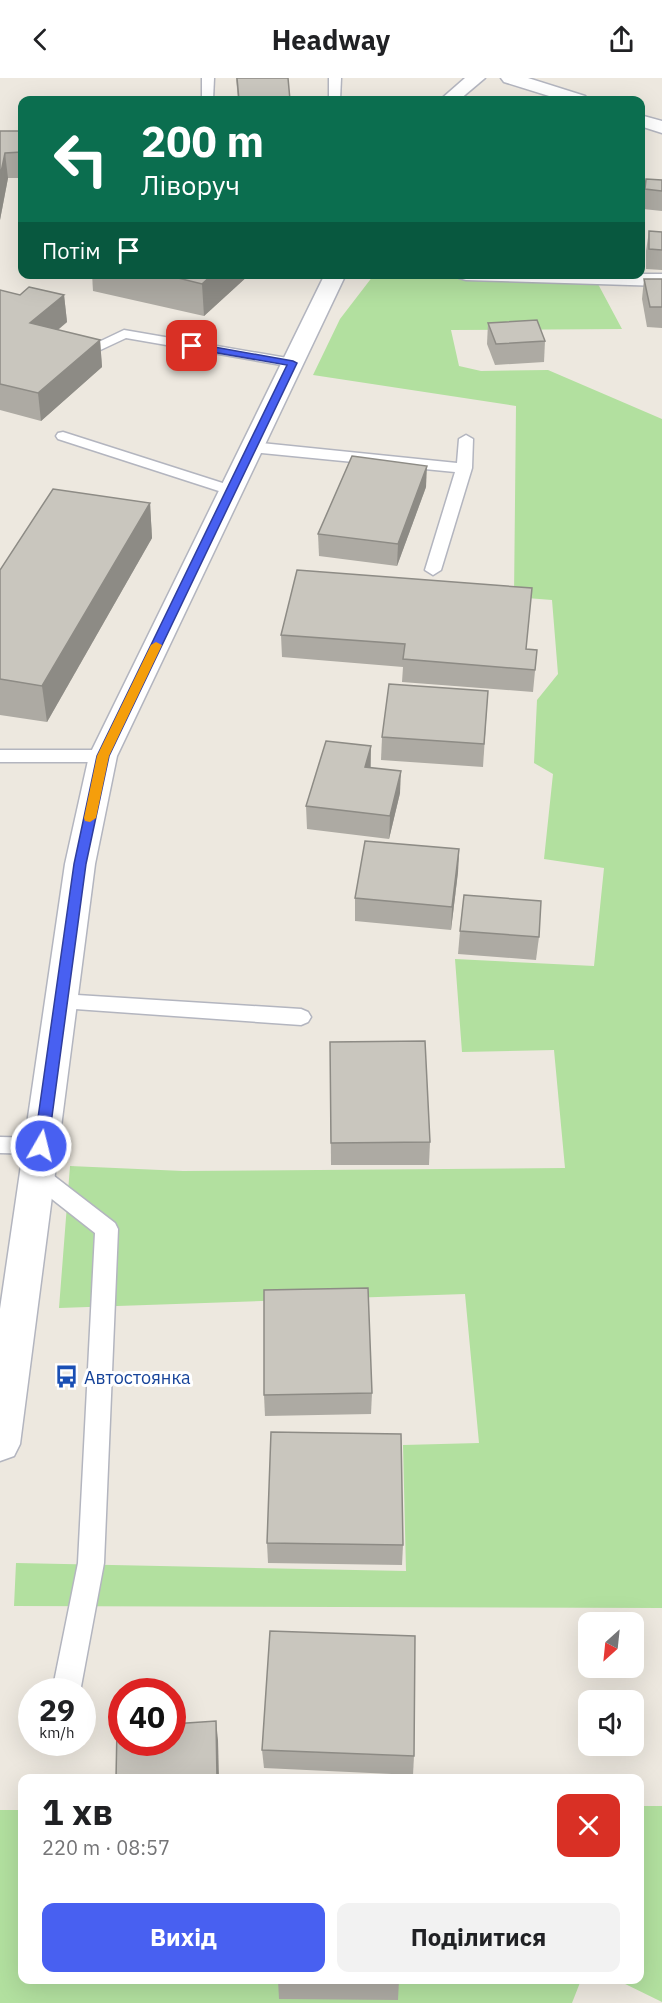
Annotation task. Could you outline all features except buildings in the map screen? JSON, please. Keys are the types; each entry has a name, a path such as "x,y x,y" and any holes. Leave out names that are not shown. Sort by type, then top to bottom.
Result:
{"street":[{"path":"454,96 476,78"},
{"path":"510,78 566,96"},
{"path":"645,122 662,127"},
{"path":"0,1444 80,864 103,756 334,279"},
{"path":"629,279 662,280"}],"lane":[{"path":"208,78 208,96"},
{"path":"335,78 335,96"},
{"path":"89,350 124,334 293,363"},
{"path":"63,436 230,490"},
{"path":"433,570 464,468 466,440"},
{"path":"252,447 464,468"},
{"path":"0,756 103,756"},
{"path":"61,1001 301,1017"},
{"path":"0,1145 41,1146"},
{"path":"37,1175 107,1229 91,1563 69,1678"}],"green space":[{"path":"371,279 457,279 598,284 622,329 451,330 459,366 481,371 548,370 662,419 662,1608 14,1606 16,1563 406,1571 403,1445 479,1443 465,1294 59,1308 70,1166 183,1171 565,1168 554,1050 462,1052 455,959 594,966 604,868 544,859 553,774 534,763 537,700 558,674 552,600 514,597 516,406 313,375 340,319"},
{"path":"644,1806 662,1806 662,2002 625,1984 644,1984"},
{"path":"0,1810 18,1810 18,1984 579,1984 572,2003 0,2003"}],"slow traffic":[{"path":"90,818 103,756 156,645"}],"place":[{"name":"Автостоянка","path":"66,1377"}],"route":[{"path":"41,1146 80,864 103,756 293,363 192,346"}]}
